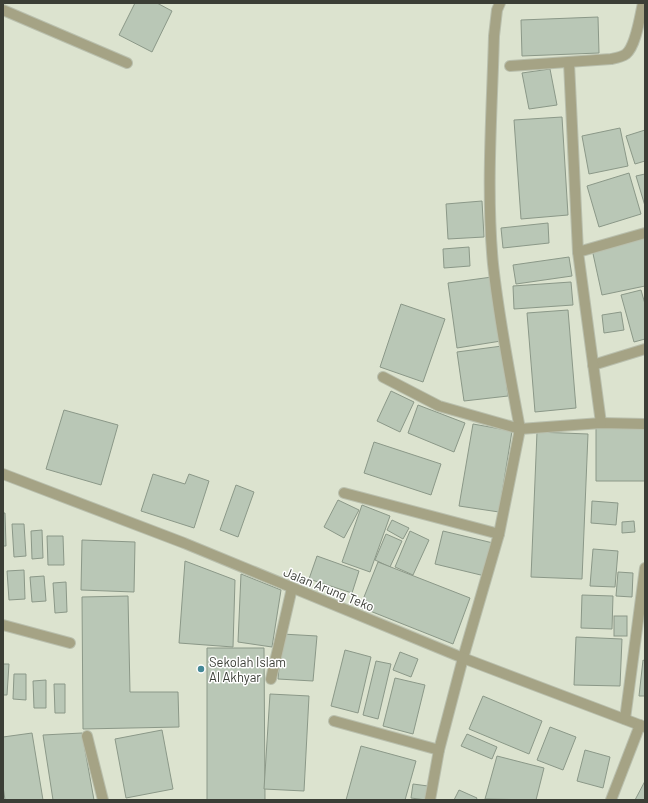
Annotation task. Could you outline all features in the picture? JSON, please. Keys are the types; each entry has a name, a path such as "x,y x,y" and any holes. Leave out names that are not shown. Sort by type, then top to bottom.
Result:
{"street":[{"path":"430,800 439,750 463,658 499,534 520,429 506,355 493,264 490,213 494,36 500,3"},
{"path":"510,66 611,59 625,55 630,50 633,42 643,3"},
{"path":"3,10 127,63"},
{"path":"569,63 578,252 601,423"},
{"path":"578,252 645,233"},
{"path":"592,365 645,349"},
{"path":"383,377 439,406 520,429 601,423 645,424"},
{"name":"Jalan Arung Teko","path":"3,474 184,543 463,658 642,726"},
{"path":"344,493 499,534"},
{"path":"625,719 645,568"},
{"path":"271,679 292,588"},
{"path":"3,625 70,643"},
{"path":"334,721 439,750"},
{"path":"611,800 642,726"},
{"path":"87,736 103,800"}],"building":[{"path":"135,3 157,3 172,11 152,52 119,35"},
{"path":"598,17 599,53 522,56 521,20"},
{"path":"550,69 557,105 529,109 522,73"},
{"path":"562,117 568,215 521,219 514,120"},
{"path":"620,128 628,166 589,174 582,136"},
{"path":"645,130 645,161 635,164 626,136"},
{"path":"629,173 641,214 599,227 587,186"},
{"path":"645,174 645,206 636,176"},
{"path":"482,201 484,237 448,239 446,204"},
{"path":"548,223 549,243 503,248 501,228"},
{"path":"645,237 645,286 602,295 592,249"},
{"path":"469,247 470,266 444,268 443,249"},
{"path":"569,257 572,276 516,284 513,265"},
{"path":"492,277 501,341 457,348 448,283"},
{"path":"571,282 573,305 514,309 513,286"},
{"path":"641,290 645,304 645,339 634,342 621,295"},
{"path":"401,304 445,319 423,382 380,367"},
{"path":"568,310 576,408 535,412 527,313"},
{"path":"621,312 624,330 604,333 602,315"},
{"path":"502,346 508,396 464,401 457,352"},
{"path":"391,391 414,402 400,432 377,421"},
{"path":"418,405 465,423 454,452 408,433"},
{"path":"64,410 118,425 101,485 46,469"},
{"path":"473,424 512,431 499,512 459,506"},
{"path":"596,425 645,426 645,481 596,481"},
{"path":"537,432 588,434 582,579 531,577"},
{"path":"374,442 441,464 431,495 364,473"},
{"path":"153,474 185,484 189,474 209,481 194,528 141,511"},
{"path":"236,485 254,492 238,537 220,530"},
{"path":"338,500 359,510 344,538 324,527"},
{"path":"592,501 618,503 616,525 591,523"},
{"path":"362,505 390,516 370,572 342,562"},
{"path":"3,513 5,513 6,546 3,546"},
{"path":"392,520 409,528 403,539 387,530"},
{"path":"634,521 635,532 622,533 622,522"},
{"path":"12,524 24,524 26,556 14,557"},
{"path":"42,530 43,558 32,559 31,531"},
{"path":"410,531 429,540 413,575 395,567"},
{"path":"443,531 493,543 485,576 435,564"},
{"path":"386,534 402,541 390,567 375,560"},
{"path":"47,536 63,536 64,565 48,565"},
{"path":"82,540 135,542 134,592 81,590"},
{"path":"593,549 618,551 615,587 590,586"},
{"path":"317,556 359,571 352,593 309,579"},
{"path":"185,561 235,580 233,647 179,643"},
{"path":"378,562 470,598 453,644 360,607"},
{"path":"24,570 25,599 9,600 7,571"},
{"path":"618,572 633,573 632,597 616,596"},
{"path":"241,574 281,590 272,647 238,642"},
{"path":"44,576 46,601 32,602 30,577"},
{"path":"66,582 67,612 55,613 53,583"},
{"path":"582,595 613,596 612,629 581,628"},
{"path":"128,596 130,692 178,692 179,727 83,729 82,597"},
{"path":"614,616 627,616 627,636 614,636"},
{"path":"282,634 317,636 313,681 278,679"},
{"path":"576,637 622,639 620,686 574,685"},
{"path":"207,648 264,648 265,800 207,800"},
{"path":"345,650 371,657 358,713 331,706"},
{"path":"400,652 418,659 411,677 393,670"},
{"path":"643,660 645,661 645,696 639,696"},
{"path":"376,661 391,664 378,719 363,715"},
{"path":"3,664 9,664 7,695 3,695"},
{"path":"14,674 26,674 26,700 13,699"},
{"path":"395,678 425,685 413,734 383,726"},
{"path":"46,680 46,708 34,708 33,681"},
{"path":"54,684 65,684 65,713 55,713"},
{"path":"270,694 309,696 304,791 264,789"},
{"path":"483,696 542,721 529,754 469,729"},
{"path":"550,727 576,737 563,770 537,760"},
{"path":"162,730 173,789 126,798 115,739"},
{"path":"32,733 43,800 5,800 3,786 3,737"},
{"path":"82,733 94,800 53,800 43,735"},
{"path":"467,734 497,747 492,759 461,746"},
{"path":"361,746 416,761 405,800 346,800"},
{"path":"585,750 610,757 603,788 577,781"},
{"path":"497,756 544,768 536,800 485,799"},
{"path":"645,781 645,800 635,800"},
{"path":"413,784 428,786 426,800 411,798"},
{"path":"459,790 477,798 476,800 454,800"}],"place":[{"name":"Sekolah Islam Al Akhyar","path":"201,669"}]}
